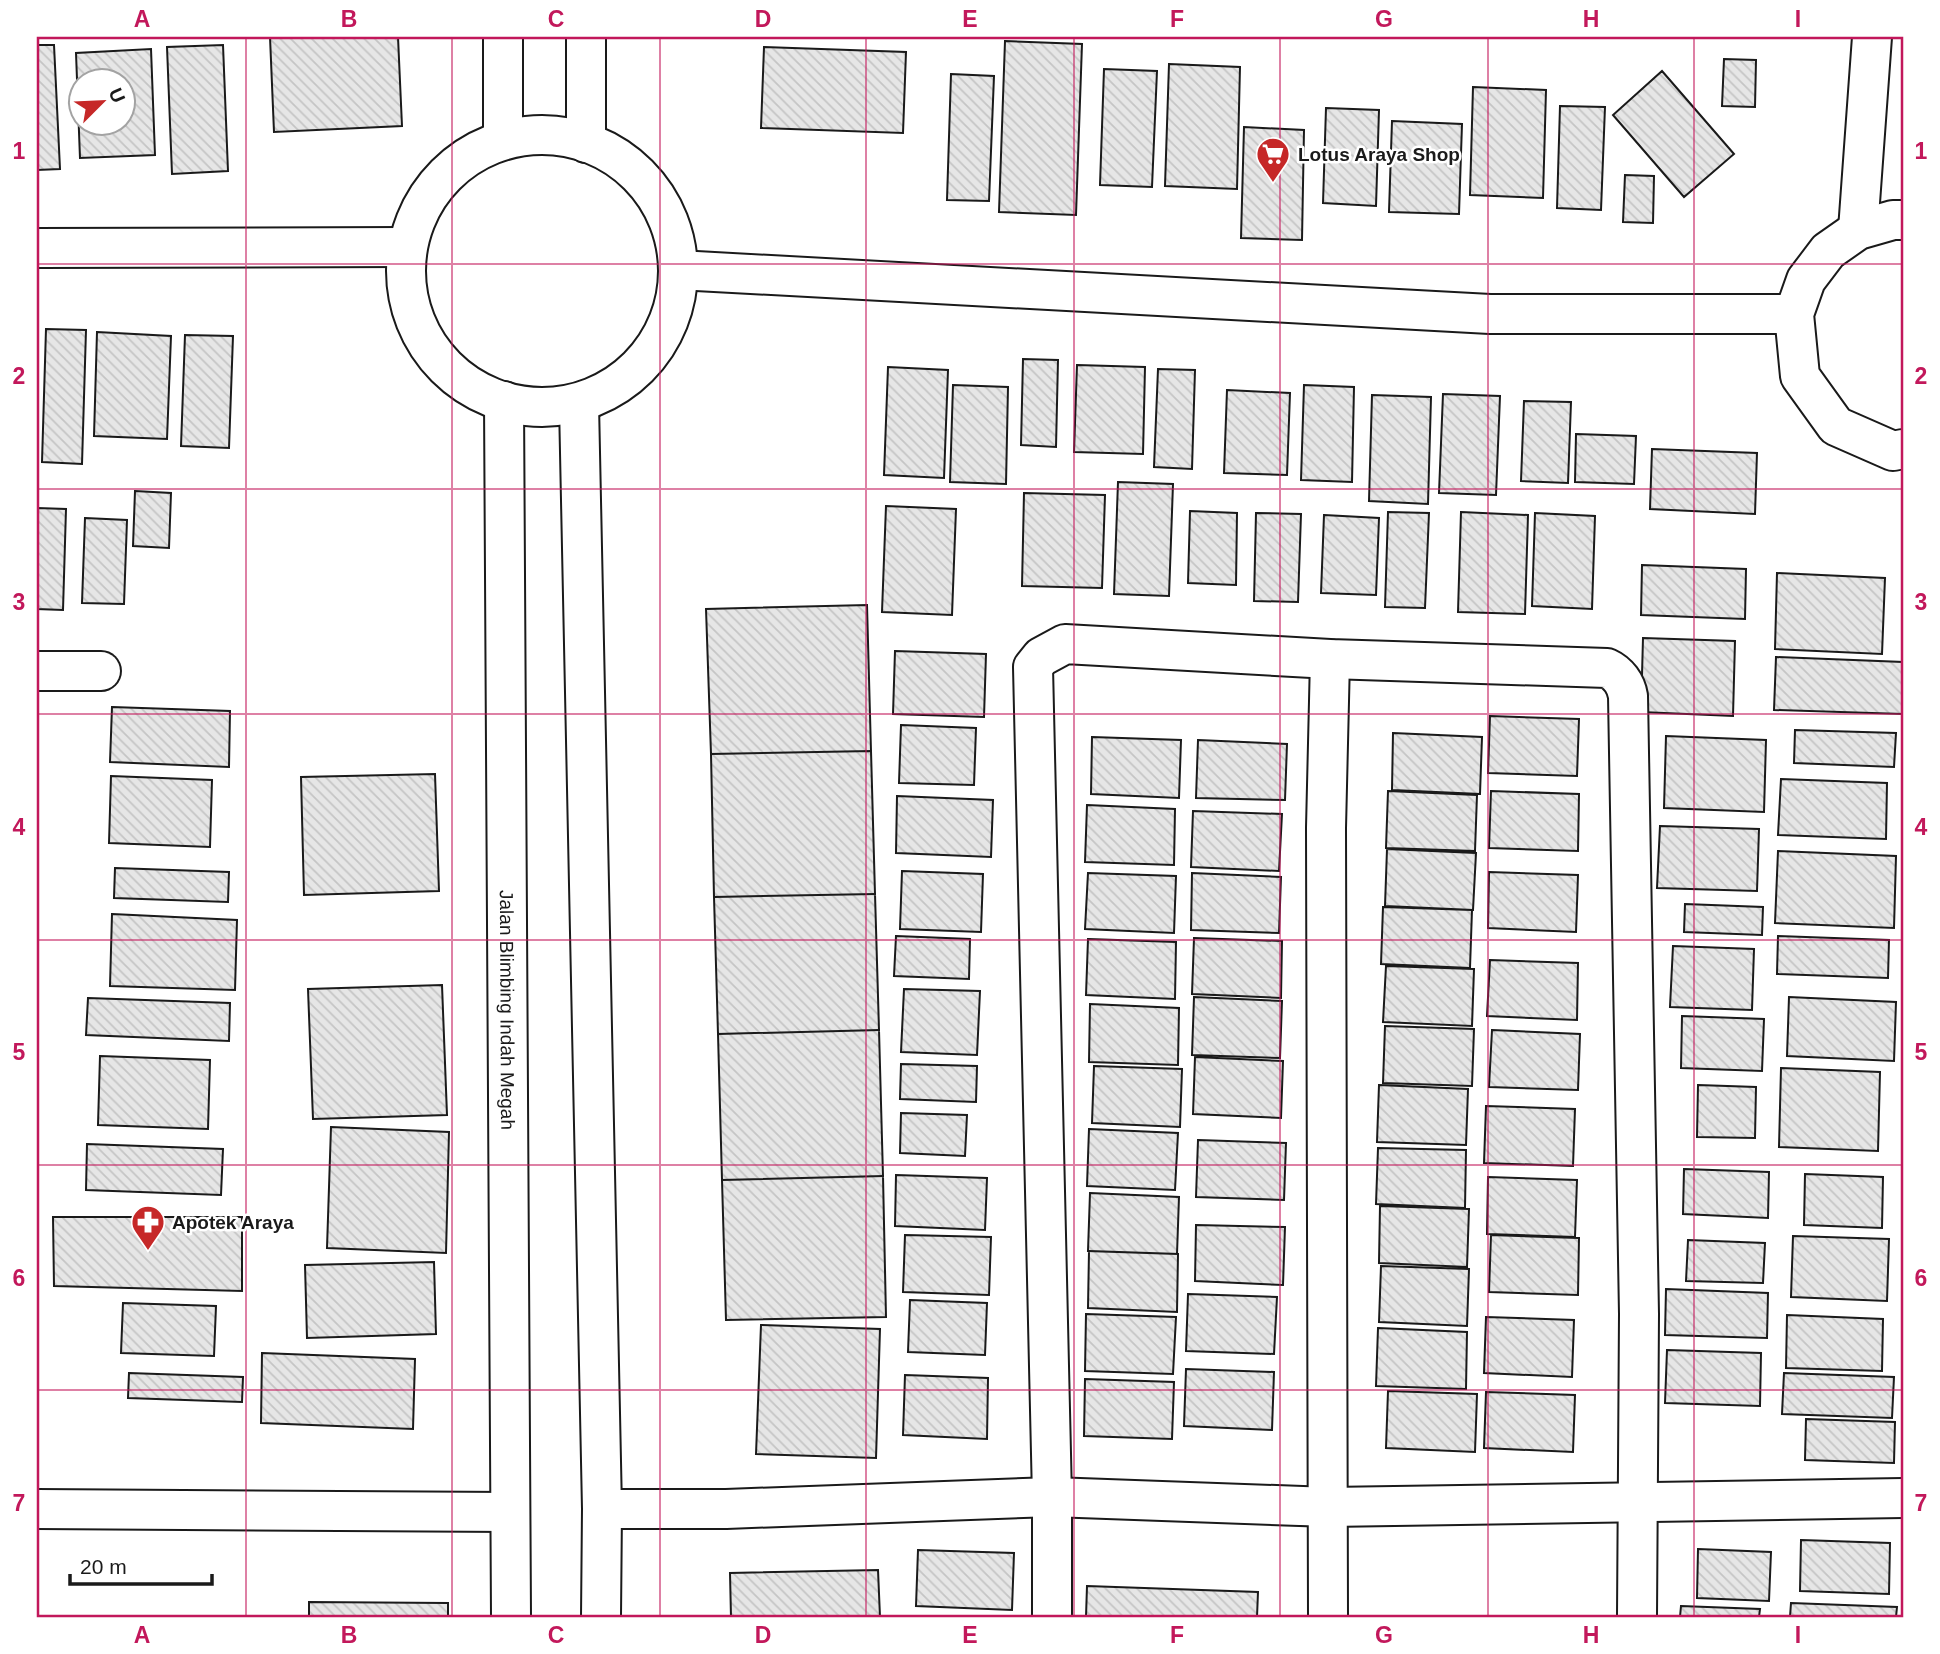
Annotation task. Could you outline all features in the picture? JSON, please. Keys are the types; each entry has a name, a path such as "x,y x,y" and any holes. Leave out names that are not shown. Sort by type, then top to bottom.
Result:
{"street":[{"path":"503,37 503,140"},
{"path":"586,37 586,143"},
{"path":"1858,230 1872,37"},
{"path":"538,134 573,138 606,150 635,172 659,201 673,234 678,270 672,314 652,354 619,385 579,404 534,409 490,398 451,374 422,337 406,293 407,247 419,211 440,179 469,155 503,140 538,134"},
{"path":"1903,220 1893,220 1858,230 1828,251 1807,280 1794,314 1800,376 1836,426 1893,451 1903,449"},
{"path":"37,248 407,247"},
{"path":"678,270 1490,314 1794,314"},
{"name":"Jalan Blimbing Indah Megah","path":"505,401 510,1617"},
{"path":"579,404 602,1509 601,1617"},
{"path":"1052,1617 1052,1497 1033,667 1041,657 1065,644 1330,659 1607,668 1618,676 1626,690 1639,1301 1637,1617"},
{"path":"1328,1617 1326,828 1330,659"},
{"path":"37,671 101,671"},
{"path":"602,1509 726,1509 1052,1497 1329,1507 1903,1498"},
{"path":"37,1509 510,1512"}],"building":[{"path":"270,37 398,37 402,126 274,132"},
{"path":"1005,41 1082,44 1076,215 999,212"},
{"path":"37,45 54,45 60,169 37,170"},
{"path":"223,45 228,171 172,174 167,47"},
{"path":"764,47 906,52 903,133 761,128"},
{"path":"151,49 155,155 80,158 79,136 136,136 136,66 76,66 76,53"},
{"path":"1724,59 1756,60 1755,107 1722,106"},
{"path":"1169,64 1240,67 1237,189 1165,186"},
{"path":"1104,69 1157,71 1152,187 1100,185"},
{"path":"1662,71 1734,154 1684,197 1613,115"},
{"path":"951,74 994,76 989,201 947,200"},
{"path":"1473,87 1546,90 1543,198 1470,195"},
{"path":"1560,106 1605,107 1601,210 1557,208"},
{"path":"1326,108 1379,110 1376,206 1323,203"},
{"path":"1392,121 1462,124 1459,214 1389,212"},
{"name":"Lotus Araya Shop","path":"1244,127 1304,130 1302,240 1241,238"},
{"path":"1625,175 1654,176 1653,223 1623,222"},
{"path":"46,329 86,330 82,464 42,462"},
{"path":"97,332 171,336 167,439 94,436"},
{"path":"185,335 233,336 229,448 181,446"},
{"path":"1023,359 1058,360 1056,447 1021,445"},
{"path":"1077,365 1145,367 1143,454 1074,452"},
{"path":"888,367 948,370 944,478 884,475"},
{"path":"1158,369 1195,370 1192,469 1154,467"},
{"path":"953,385 1008,387 1006,484 950,482"},
{"path":"1304,385 1354,387 1352,482 1301,480"},
{"path":"1227,390 1290,393 1287,475 1224,473"},
{"path":"1443,394 1500,396 1496,495 1439,493"},
{"path":"1372,395 1431,397 1428,504 1369,501"},
{"path":"1524,401 1571,402 1568,483 1521,481"},
{"path":"1576,434 1636,436 1634,484 1575,482"},
{"path":"1652,449 1757,453 1755,514 1650,509"},
{"path":"1118,482 1173,484 1169,596 1114,594"},
{"path":"135,491 171,493 169,548 133,546"},
{"path":"1024,493 1105,495 1102,588 1022,586"},
{"path":"886,506 956,509 952,615 882,612"},
{"path":"37,508 66,509 63,610 37,609"},
{"path":"1190,511 1237,513 1236,585 1188,583"},
{"path":"1388,512 1429,513 1425,608 1385,607"},
{"path":"1461,512 1528,515 1525,614 1458,612"},
{"path":"1256,513 1301,514 1298,602 1254,601"},
{"path":"1535,513 1595,516 1592,609 1532,606"},
{"path":"1324,515 1379,518 1376,595 1321,593"},
{"path":"85,518 127,520 124,604 82,603"},
{"path":"1642,565 1746,569 1745,619 1641,615"},
{"path":"1777,573 1885,578 1882,654 1775,649"},
{"path":"867,605 871,751 711,754 706,609"},
{"path":"1643,638 1735,641 1733,716 1641,712"},
{"path":"895,651 986,654 984,717 893,714"},
{"path":"1776,657 1903,662 1903,714 1774,710"},
{"path":"112,707 230,711 229,767 110,762"},
{"path":"1490,716 1579,719 1577,776 1488,773"},
{"path":"901,725 976,728 974,785 899,783"},
{"path":"1795,730 1896,733 1894,767 1794,763"},
{"path":"1393,733 1482,737 1480,794 1392,790"},
{"path":"1666,736 1766,740 1764,812 1664,808"},
{"path":"1092,737 1181,740 1179,798 1091,794"},
{"path":"1198,740 1287,744 1285,800 1196,798"},
{"path":"871,751 875,894 714,897 711,754"},
{"path":"435,774 439,891 304,895 301,777"},
{"path":"111,776 212,780 210,847 109,843"},
{"path":"1781,779 1887,783 1886,839 1778,835"},
{"path":"1388,791 1477,795 1475,851 1386,848"},
{"path":"1491,791 1579,794 1578,851 1489,848"},
{"path":"897,796 993,800 991,857 896,853"},
{"path":"1087,805 1175,809 1174,865 1085,862"},
{"path":"1193,811 1282,814 1279,871 1191,867"},
{"path":"1660,826 1759,829 1757,891 1657,888"},
{"path":"1387,849 1476,853 1473,910 1385,906"},
{"path":"1778,851 1896,856 1894,928 1775,923"},
{"path":"115,868 229,872 228,902 114,898"},
{"path":"902,871 983,874 981,932 900,929"},
{"path":"1489,872 1578,875 1576,932 1488,928"},
{"path":"1088,873 1176,876 1174,933 1085,929"},
{"path":"1192,873 1281,877 1279,933 1191,930"},
{"path":"875,894 879,1030 718,1034 714,897"},
{"path":"1685,904 1763,907 1762,935 1684,932"},
{"path":"1383,907 1472,910 1470,968 1381,964"},
{"path":"112,914 237,920 235,990 110,986"},
{"path":"896,936 970,939 969,979 894,976"},
{"path":"1778,936 1889,940 1888,978 1777,974"},
{"path":"1194,938 1282,941 1281,998 1192,994"},
{"path":"1088,939 1176,942 1175,999 1086,995"},
{"path":"1673,946 1754,949 1752,1010 1670,1007"},
{"path":"1490,960 1578,963 1577,1020 1487,1016"},
{"path":"1386,966 1474,969 1472,1026 1383,1022"},
{"path":"442,985 447,1115 313,1119 308,989"},
{"path":"904,989 980,991 977,1055 901,1052"},
{"path":"1194,997 1282,1001 1280,1058 1192,1055"},
{"path":"1789,997 1896,1002 1894,1061 1787,1056"},
{"path":"88,998 230,1003 229,1041 86,1035"},
{"path":"1090,1004 1179,1008 1178,1065 1089,1062"},
{"path":"1682,1016 1764,1019 1762,1071 1681,1068"},
{"path":"1385,1026 1474,1029 1472,1086 1383,1083"},
{"path":"879,1030 883,1176 722,1180 718,1034"},
{"path":"1492,1030 1580,1034 1578,1090 1489,1087"},
{"path":"100,1056 210,1060 208,1129 98,1125"},
{"path":"1195,1057 1283,1061 1281,1118 1193,1114"},
{"path":"901,1064 977,1066 976,1102 900,1099"},
{"path":"1094,1066 1182,1069 1180,1127 1092,1123"},
{"path":"1781,1068 1880,1072 1878,1151 1779,1147"},
{"path":"1379,1085 1468,1089 1466,1145 1377,1142"},
{"path":"1698,1085 1756,1087 1755,1138 1697,1137"},
{"path":"1486,1106 1575,1109 1573,1166 1484,1163"},
{"path":"901,1113 967,1115 965,1156 900,1153"},
{"path":"331,1127 449,1132 446,1253 327,1248"},
{"path":"1089,1129 1178,1133 1175,1190 1087,1186"},
{"path":"1198,1140 1286,1143 1284,1200 1196,1197"},
{"path":"87,1144 223,1149 221,1195 86,1190"},
{"path":"1378,1148 1466,1150 1465,1208 1376,1204"},
{"path":"1684,1169 1769,1172 1768,1218 1683,1214"},
{"path":"1805,1174 1883,1177 1882,1228 1804,1225"},
{"path":"896,1175 987,1178 985,1230 895,1226"},
{"path":"883,1176 886,1317 726,1320 722,1180"},
{"path":"1488,1177 1577,1180 1575,1237 1487,1234"},
{"path":"1090,1193 1179,1197 1177,1254 1088,1251"},
{"path":"1380,1206 1469,1209 1467,1267 1379,1263"},
{"name":"Apotek Araya","path":"53,1217 242,1217 242,1291 54,1286"},
{"path":"1196,1225 1285,1227 1283,1285 1195,1281"},
{"path":"905,1235 991,1237 989,1295 903,1292"},
{"path":"1491,1235 1579,1238 1578,1295 1489,1292"},
{"path":"1793,1236 1889,1239 1887,1301 1791,1297"},
{"path":"1688,1240 1765,1243 1763,1283 1686,1281"},
{"path":"1089,1251 1178,1254 1177,1312 1088,1308"},
{"path":"434,1262 436,1334 307,1338 305,1265"},
{"path":"1381,1266 1469,1269 1467,1326 1379,1322"},
{"path":"1666,1289 1768,1293 1767,1338 1665,1335"},
{"path":"1188,1294 1277,1297 1274,1354 1186,1351"},
{"path":"910,1300 987,1303 985,1355 908,1352"},
{"path":"123,1303 216,1306 214,1356 121,1353"},
{"path":"1086,1314 1176,1317 1173,1374 1085,1371"},
{"path":"1787,1315 1883,1319 1882,1371 1786,1368"},
{"path":"1486,1317 1574,1320 1572,1377 1484,1373"},
{"path":"761,1325 880,1329 876,1458 756,1454"},
{"path":"1378,1328 1467,1332 1466,1389 1376,1386"},
{"path":"1667,1350 1761,1353 1760,1406 1665,1403"},
{"path":"262,1353 415,1359 413,1429 261,1423"},
{"path":"1186,1369 1274,1372 1272,1430 1184,1426"},
{"path":"129,1373 243,1377 242,1402 128,1398"},
{"path":"1784,1373 1894,1377 1892,1418 1782,1414"},
{"path":"905,1375 988,1378 987,1439 903,1435"},
{"path":"1085,1379 1174,1382 1172,1439 1084,1436"},
{"path":"1388,1391 1477,1394 1475,1452 1386,1448"},
{"path":"1486,1392 1575,1395 1573,1452 1484,1448"},
{"path":"1806,1419 1895,1422 1894,1463 1805,1460"},
{"path":"1801,1540 1890,1543 1889,1594 1800,1591"},
{"path":"1698,1549 1771,1552 1769,1601 1697,1598"},
{"path":"918,1550 1014,1553 1012,1610 916,1606"},
{"path":"878,1570 880,1617 731,1617 730,1573"},
{"path":"1087,1586 1258,1592 1257,1617 1086,1617"},
{"path":"309,1602 448,1603 448,1617 309,1617"},
{"path":"1791,1603 1897,1607 1896,1617 1790,1617"},
{"path":"1681,1606 1760,1609 1759,1617 1680,1617"}],"place":[{"name":"Lotus Araya Shop","path":"1273,184"},
{"name":"Apotek Araya","path":"148,1252"}]}
